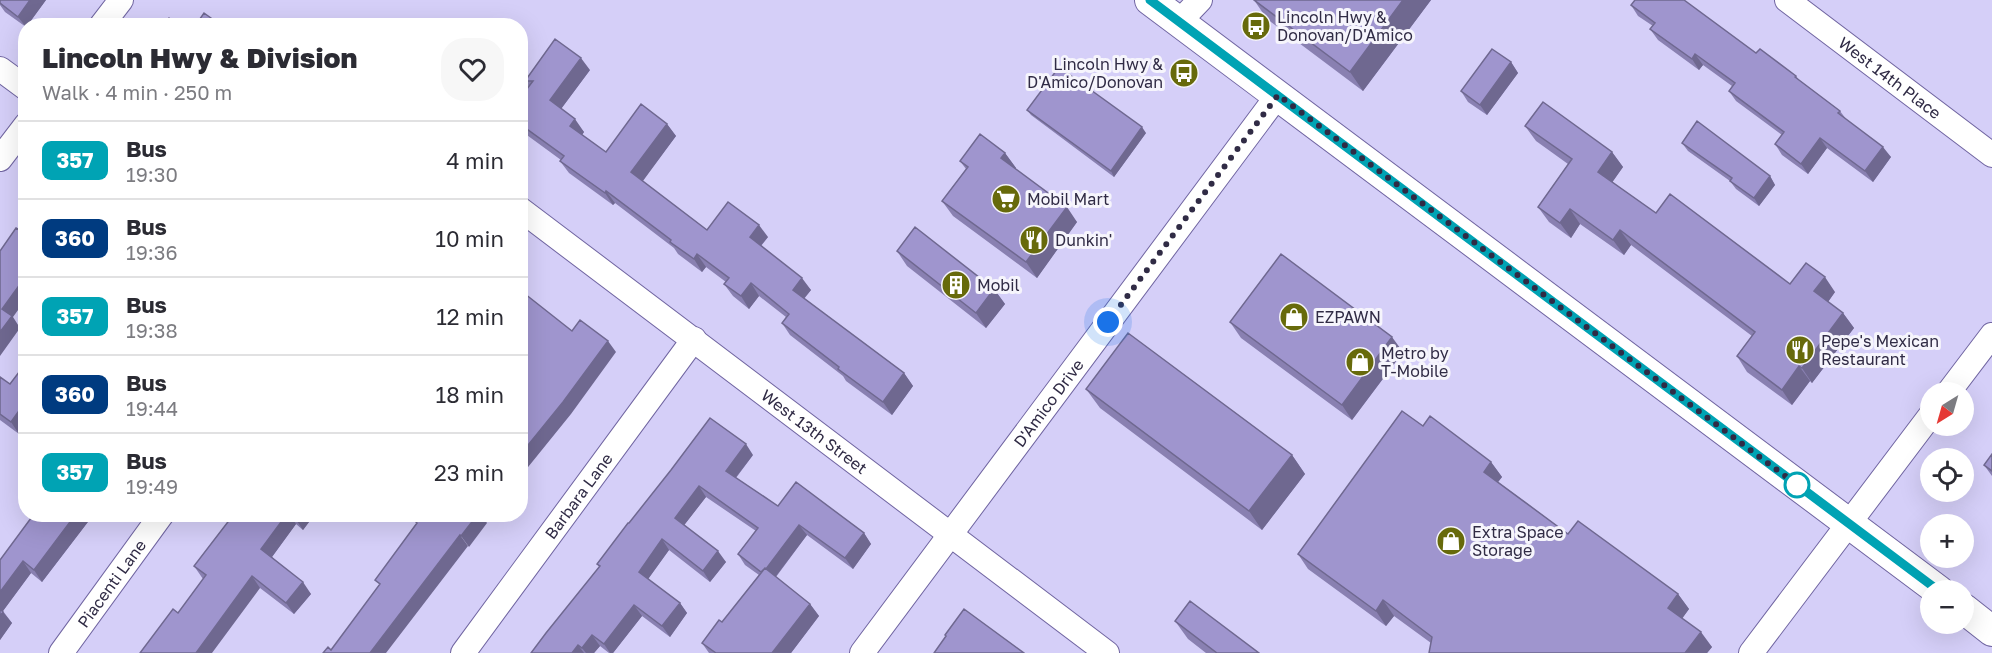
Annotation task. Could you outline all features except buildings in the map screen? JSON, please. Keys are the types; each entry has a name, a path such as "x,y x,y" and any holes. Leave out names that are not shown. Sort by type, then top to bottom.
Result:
{"main road":[{"path":"1150,0 1924,580"},
{"path":"1974,617 1992,631"}],"street":[{"path":"107,18 121,0"},
{"path":"1179,22 1200,0"},
{"name":"West 14th Place","path":"1787,0 1992,154"},
{"path":"0,69 18,82"},
{"name":"D'Amico Drive","path":"862,653 1278,95"},
{"path":"0,159 18,135"},
{"name":"West 13th Street","path":"528,215 1107,653"},
{"path":"1956,382 1992,335"},
{"name":"Barbara Lane","path":"463,653 694,339"},
{"path":"1751,653 1920,429"},
{"name":"Piacenti Lane","path":"60,653 156,522"}],"bus line":[{"name":"357","path":"1150,0 1924,580"}],"place":[{"name":"Lincoln Hwy & Donovan/D'Amico","path":"1256,26"},
{"name":"Lincoln Hwy & D'Amico/Donovan","path":"1184,73"},
{"name":"Mobil Mart","path":"1006,199"},
{"name":"Dunkin'","path":"1034,240"},
{"name":"Mobil","path":"956,285"},
{"name":"EZPAWN","path":"1294,317"},
{"name":"Pepe's Mexican Restaurant","path":"1800,350"},
{"name":"Metro by T-Mobile","path":"1360,362"},
{"name":"Extra Space Storage","path":"1451,541"}],"route":[{"path":"1108,322 1278,95 1797,485"}]}
